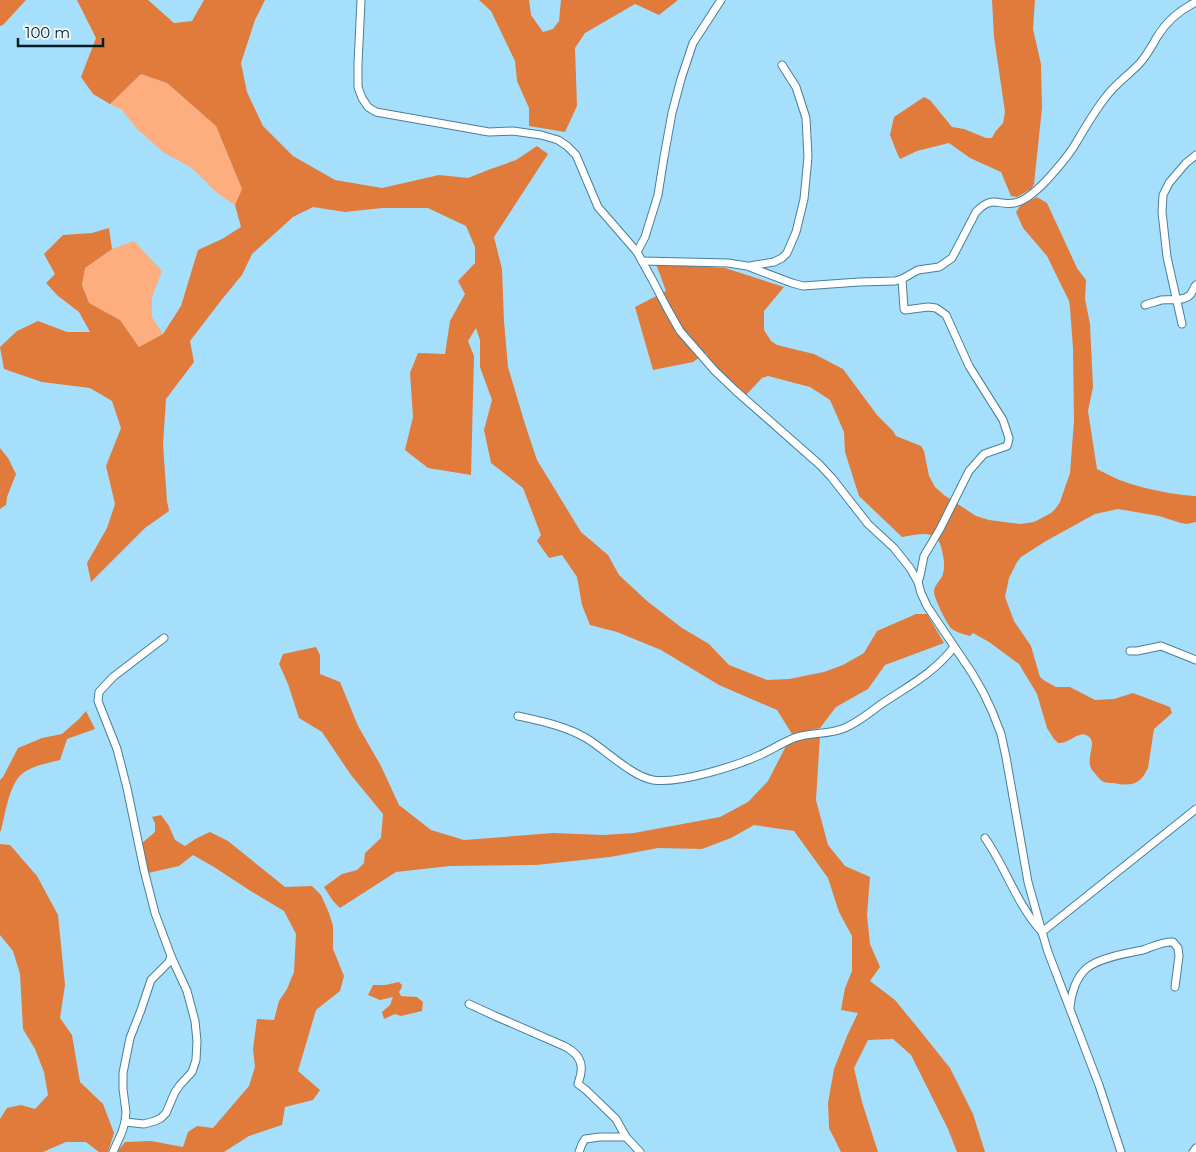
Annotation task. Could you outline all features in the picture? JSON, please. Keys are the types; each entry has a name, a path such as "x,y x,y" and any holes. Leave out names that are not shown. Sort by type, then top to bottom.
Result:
{"street":[{"path":"361,0 358,87 368,107 376,112 398,117 489,132 512,131 541,135 558,140 567,146 576,155 598,207 637,252 673,320 699,354 736,391 820,464 868,524 894,548 910,568 918,582 927,606 984,692 992,711 1006,757 1028,882 1042,932 1099,1085 1121,1152"},
{"path":"637,252 646,237 658,195 664,157 681,79 693,43 721,0"},
{"path":"642,261 728,263 747,266 803,286 890,282 902,279 918,270 939,267 952,258 976,212 981,207 995,201 1003,204 1019,202 1043,184 1075,144 1103,99 1140,64 1164,27 1182,9 1196,2"},
{"path":"747,266 774,262 787,253 796,232 804,199 808,157 806,118 796,87 782,65"},
{"path":"1182,324 1167,257 1162,212 1163,195 1169,183 1196,154"},
{"path":"902,279 905,310 928,307 936,308 946,315 969,366 1003,420 1009,438 1007,446 984,454 969,471 940,530 924,556 918,582"},
{"path":"1145,305 1190,296 1196,285"},
{"path":"125,1122 144,1124 161,1118 166,1113 175,1092 192,1072 196,1060 197,1041 187,991 170,956 156,913 144,870 117,749 98,701 102,687 164,638"},
{"path":"1130,651 1161,646 1196,660"},
{"path":"518,716 571,731 587,739 637,773 652,780 670,780 688,777 758,756 794,738 831,733 844,729 932,671 954,647"},
{"path":"1042,932 1196,809"},
{"path":"985,838 1027,914 1042,932"},
{"path":"1070,1010 1075,986 1079,977 1087,968 1100,961 1168,942 1173,942 1178,948 1175,987"},
{"path":"112,1152 125,1122 123,1073 130,1038 151,980 169,962 170,956"},
{"path":"469,1004 572,1051 578,1057 581,1064 578,1084 616,1119 626,1137 640,1152"},
{"path":"579,1152 585,1140 600,1137 626,1137"},
{"path":"1193,1152 1196,1148"}],"shaded area":[{"path":"0,0 26,0 0,26"},
{"path":"77,0 148,0 174,23 192,21 204,0 265,0 255,20 241,63 247,92 263,126 293,156 335,180 382,188 439,175 468,178 516,160 537,146 548,154 494,237 502,269 508,367 537,460 581,532 608,555 619,575 647,601 682,628 709,644 729,665 767,680 789,679 824,672 843,665 864,653 877,631 916,614 927,614 944,643 885,665 868,689 836,707 820,728 792,734 777,710 719,685 661,650 617,632 590,625 582,605 577,577 562,555 549,558 537,541 541,535 523,488 491,463 484,430 492,400 480,367 480,340 476,328 468,341 474,356 471,475 428,468 405,450 413,417 410,373 418,353 445,354 450,321 465,294 458,281 475,263 475,247 466,226 428,208 382,208 345,212 313,207 293,217 252,254 242,275 190,341 194,362 166,399 163,444 169,511 145,528 91,582 87,563 107,528 115,504 106,466 121,428 112,401 90,388 42,382 4,369 0,347 17,331 38,321 67,332 90,332 79,312 58,296 46,283 55,274 44,254 63,235 92,233 109,228 112,249 85,268 82,285 89,303 120,320 139,347 163,334 181,306 198,250 222,239 241,227 235,205 242,189 216,126 167,83 141,74 110,104 93,94 81,77 96,38"},
{"path":"479,0 529,0 531,15 543,32 553,29 559,21 561,0 678,0 659,15 635,4 585,33 575,48 577,106 565,132 529,126 529,108 517,81 515,61 491,11"},
{"path":"992,0 1035,0 1033,29 1041,64 1042,108 1034,184 1031,189 1017,197 1011,196 1001,172 970,158 949,143 917,151 900,159 890,135 894,117 924,97 930,100 952,127 964,129 986,138 992,138 1003,123 1005,112 994,37"},
{"path":"141,74 167,83 216,126 242,189 235,205 217,193 192,168 163,152 136,128 122,110 110,104"},
{"path":"1037,197 1047,203 1077,268 1086,280 1085,299 1090,324 1093,387 1088,411 1097,469 1123,481 1154,490 1196,496 1196,522 1187,524 1159,516 1118,509 1095,514 1021,557 1009,578 1005,597 1014,621 1031,646 1040,677 1056,687 1070,687 1095,700 1114,699 1133,693 1170,707 1172,713 1154,729 1148,768 1139,781 1126,785 1106,783 1092,770 1090,760 1092,741 1086,735 1080,735 1062,743 1058,743 1054,739 1047,728 1037,694 1019,664 973,633 970,636 952,629 934,594 944,568 940,543 932,535 927,534 902,537 859,496 845,452 844,432 830,400 810,387 768,376 762,378 746,395 719,375 706,353 693,362 653,370 635,307 666,291 656,264 725,268 784,287 764,311 764,330 771,341 777,345 814,354 843,369 877,415 896,436 921,446 924,451 929,476 935,487 944,495 976,516 989,520 1021,524 1034,522 1051,513 1060,502 1070,473 1074,421 1073,348 1069,301 1047,256 1023,228 1016,212 1020,206"},
{"path":"134,241 162,271 152,297 152,317 163,334 139,347 120,320 89,303 82,285 85,268 112,249"},
{"path":"0,448 8,458 16,474 7,497 6,505 0,509"},
{"path":"316,647 320,655 320,674 340,682 358,726 381,766 399,805 431,830 464,840 553,833 603,835 634,833 720,817 748,802 768,781 787,744 807,737 820,736 816,800 828,845 845,866 870,877 867,915 870,944 880,967 870,981 895,1000 950,1068 973,1114 985,1152 957,1152 948,1129 911,1055 893,1039 868,1040 854,1068 862,1102 878,1152 841,1152 829,1128 828,1103 834,1069 858,1013 841,1010 845,988 852,971 852,936 839,912 828,878 794,831 754,825 731,838 702,849 658,848 610,857 536,865 450,866 396,872 340,908 324,887 342,874 357,870 364,863 365,853 381,838 383,814 351,775 322,732 299,718 279,664 283,654"},
{"path":"86,711 95,729 67,739 60,760 34,767 20,775 12,789 0,832 0,780 18,748 42,738 62,734"},
{"path":"161,815 169,826 175,840 185,846 210,832 228,841 285,887 312,886 321,895 329,913 333,926 333,949 344,976 340,991 316,1010 298,1071 320,1090 313,1100 285,1107 282,1125 249,1136 224,1152 117,1152 125,1142 151,1141 183,1147 188,1132 197,1126 213,1128 249,1086 255,1067 253,1049 257,1019 274,1020 279,1001 287,989 294,972 296,934 284,911 193,855 179,866 148,873 141,844 155,832 155,823 152,817"},
{"path":"0,844 10,845 37,876 58,915 65,985 60,1018 72,1035 80,1082 103,1104 114,1133 108,1152 99,1152 86,1142 66,1142 43,1152 0,1152 0,1119 7,1108 21,1105 35,1109 48,1095 44,1072 35,1049 23,1029 20,974 13,951 0,935"},
{"path":"399,982 402,985 399,992 401,996 417,997 423,1002 422,1011 401,1016 395,1014 384,1019 382,1012 390,1005 393,997 380,1000 368,995 373,985"}]}
